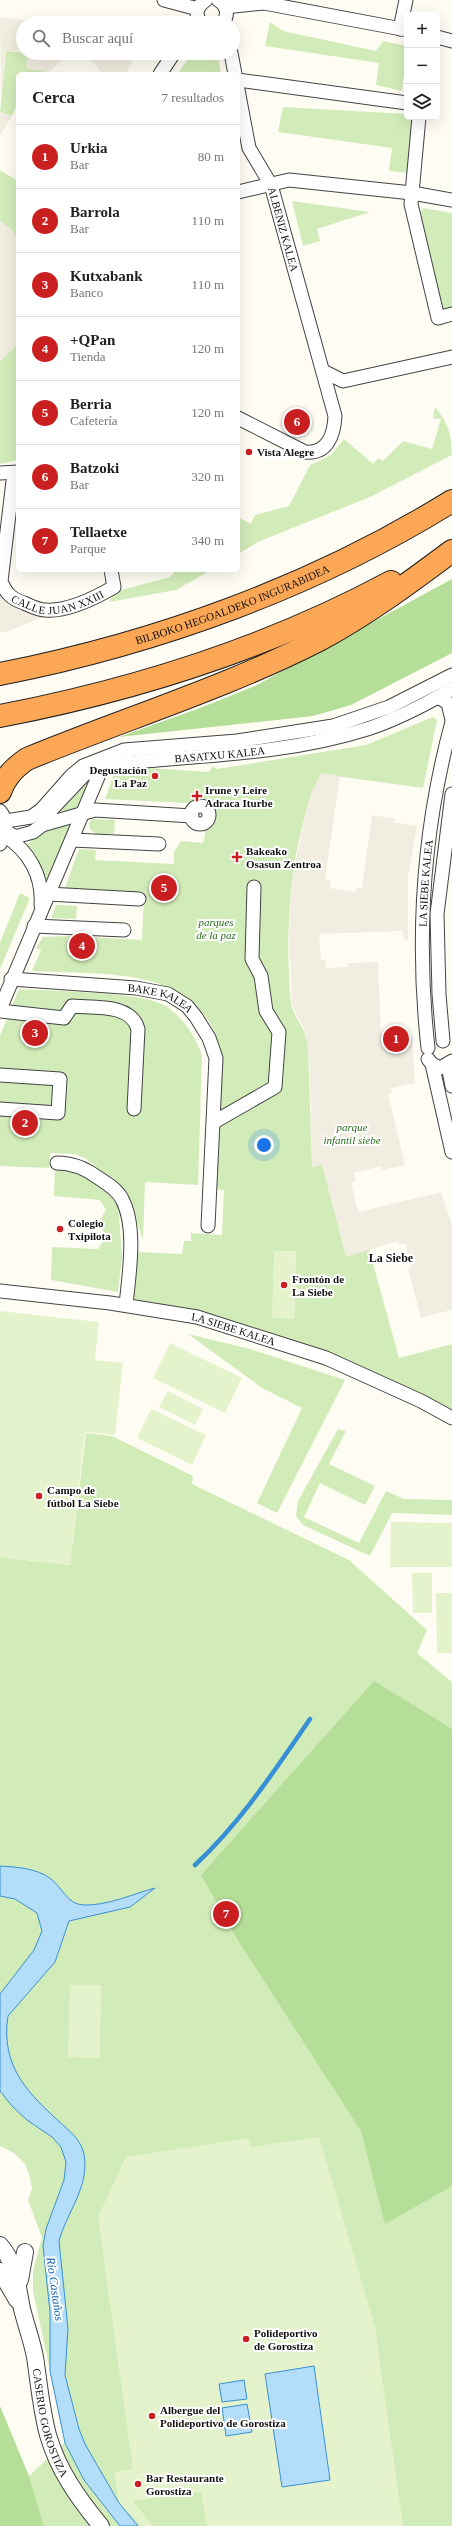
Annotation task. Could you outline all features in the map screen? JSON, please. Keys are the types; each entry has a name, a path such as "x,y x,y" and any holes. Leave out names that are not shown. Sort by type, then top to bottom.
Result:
{"highway":[{"name":"BILBOKO HEGOALDEKO INGURABIDEA","path":"0,674 92,653 227,610 336,564 452,502"},
{"path":"0,716 102,693 241,648 353,601 452,550"},
{"path":"0,792 6,777 14,768 27,759 205,691 318,640 370,610 452,550"}],"street":[{"path":"164,0 200,15"},
{"path":"405,12 406,0"},
{"path":"226,16 221,4 264,3 404,29"},
{"path":"440,38 452,41"},
{"path":"161,72 169,60"},
{"path":"232,60 235,72"},
{"path":"240,80 404,103"},
{"name":"ALBENIZ KALEA","path":"240,101 249,148 272,180 323,371 332,408 334,430 325,446 314,453 305,452 240,419"},
{"path":"419,120 411,204 438,318 452,314"},
{"path":"240,191 272,180 289,180 412,193 452,200"},
{"path":"323,371 343,381 452,357"},
{"name":"ALBENIZ KALEA","path":"332,408 334,391 343,381"},
{"path":"0,473 16,472"},
{"name":"CALLE JUAN XXIII","path":"16,472 13,524 1,581 5,592 14,600 44,610 97,598 114,587 110,572"},
{"name":"BASATXU KALEA","path":"3,828 31,818 41,810 71,776 83,766 124,750 237,741 314,730 389,707 452,675"},
{"name":"BASATXU KALEA","path":"3,828 15,837 33,832 42,824 52,809 84,775 103,765 245,753 312,743 369,729 446,702 452,689"},
{"name":"LA SIEBE KALEA","path":"432,1064 427,1057 428,1048 423,996 422,914 425,870 432,824 452,721 446,702"},
{"path":"103,765 84,813 11,979 0,1010 64,1018 72,1006 123,1011 136,1022 138,1029 134,1109"},
{"name":"LA SIEBE KALEA","path":"448,1044 439,994 437,914 452,794"},
{"path":"42,824 95,810 192,816"},
{"path":"3,828 34,865 40,883 40,912"},
{"path":"72,840 159,844"},
{"path":"214,1122 274,1087 279,1032 266,1012 261,976 252,959 254,887"},
{"path":"48,894 140,899"},
{"path":"34,926 124,930"},
{"name":"BAKE KALEA","path":"11,979 156,990 187,1006 209,1038 216,1058 208,1226"},
{"path":"428,1048 435,1042 448,1044"},
{"path":"432,1064 440,1068 450,1063 452,1086"},
{"path":"432,1064 452,1152"},
{"path":"0,1075 60,1079 58,1113 0,1109"},
{"path":"57,1163 70,1163 92,1173 111,1186 122,1199 128,1219 131,1245 126,1305"},
{"name":"LA SIEBE KALEA","path":"0,1291 126,1305 197,1317 326,1358 421,1401 452,1418"},
{"name":"CASERIO GOROSTIZA","path":"0,2244 12,2255 22,2308 34,2356 40,2401 48,2435 62,2472 81,2501 101,2526"},
{"name":"CASERIO GOROSTIZA","path":"0,2271 22,2308"}],"green space":[{"path":"270,22 283,31 376,51 383,41 404,45 404,73 402,91 376,85 379,63 265,46"},
{"path":"6,51 16,52 16,60 27,60 26,68 49,72 16,72 16,107 12,116 0,112"},
{"path":"187,60 219,60 221,72 179,72"},
{"path":"283,107 404,114 404,120 413,120 408,173 389,171 392,148 278,132"},
{"path":"0,170 16,180 16,236 13,231 0,221"},
{"path":"292,201 370,212 317,229 320,241 303,246"},
{"path":"423,208 452,213 452,308 443,310 419,215"},
{"path":"16,344 16,460 0,464 0,361"},
{"path":"435,407 446,424 451,442 452,455 370,497 260,541 240,553 240,518 251,524 255,515 289,506 310,465 330,456 344,439 373,464 378,458 383,461 403,441 432,449 441,419 433,418"},
{"path":"174,572 208,572 176,590 109,602 114,592 170,577"},
{"path":"452,579 452,653 351,705 313,716 119,737 200,708 255,686"},
{"name":"parques de la paz","path":"433,717 437,720 423,788 321,774 302,826 292,886 288,947 292,1008 305,1033 308,1045 312,1167 322,1164 346,1256 369,1249 399,1358 452,1344 452,1416 327,1356 133,1306 138,1252 182,1254 184,1241 191,1241 191,1233 222,1235 224,1190 215,1189 222,1065 214,1032 199,1008 178,992 152,982 123,976 92,973 32,971 41,950 36,948 43,937 66,936 142,940 144,893 65,888 79,849 96,850 95,860 174,864 174,852 181,841 203,843 209,815 207,804 105,799 115,771 134,767 209,772 213,766 217,769 366,745","holes":["274,1251 296,1252 294,1319"]},
{"path":"96,771 80,809 52,812"},
{"path":"92,819 115,820 114,834 96,834 90,829 89,823"},
{"path":"67,824 71,826 45,890 42,870 26,846 41,831"},
{"path":"20,893 30,898 0,969 0,943"},
{"path":"56,905 77,906 76,919 51,918"},
{"path":"19,989 116,995 136,997 153,1001 171,1009 182,1020 196,1040 202,1055 198,1185 145,1182 143,1239 124,1188 85,1158 74,1154 50,1153 49,1168 0,1166 0,1036"},
{"path":"55,1169 76,1170 118,1201 122,1257 118,1292 51,1280 52,1247 98,1249 106,1236 98,1223 106,1210 100,1200 54,1196"},
{"name":"Frontón de La Siebe","path":"274,1251 296,1251 294,1319 272,1318"},
{"name":"Campo de fútbol La Siebe","path":"0,1311 99,1322 95,1360 123,1363 115,1435 85,1432 70,1565 0,1557"},
{"path":"188,1334 250,1349 345,1380 277,1513 257,1503 302,1408 262,1388"},
{"path":"170,1343 242,1378 225,1413 153,1378"},
{"path":"168,1391 203,1409 195,1425 159,1407"},
{"path":"151,1409 206,1435 192,1465 137,1438"},
{"path":"338,1429 346,1431 329,1464 375,1486 365,1505 320,1483 304,1517 359,1543 386,1491 404,1499 452,1500 452,1515 392,1513 370,1556 303,1525 296,1516 298,1501"},
{"path":"86,1433 112,1436 193,1476 192,1484 349,1560 427,1630 417,1653 452,1682 452,2526 44,2526 29,2476 65,2442 33,2291 33,2270 42,2238 28,2200 32,2188 25,2164 14,2153 0,2146 0,1557 70,1565"},
{"path":"391,1522 452,1523 452,1567 390,1567"},
{"path":"412,1573 432,1573 432,1613 413,1613"},
{"path":"436,1593 452,1593 452,1653 437,1653"},
{"path":"374,1681 452,1729 452,2186 385,2224 361,2131 239,1942 201,1875"},
{"path":"70,1985 101,1985 100,2058 68,2057"},
{"name":"Polideportivo de Gorostiza","path":"319,2137 375,2327 403,2526 207,2526 201,2492 133,2501 153,2526 142,2526 119,2503 114,2472 133,2469 98,2217 126,2157 249,2138 251,2147"},
{"path":"0,2406 29,2476 44,2526 0,2526"}],"shaded area":[{"path":"0,17 16,19 16,51 6,51 1,100"},
{"path":"27,60 62,60 49,72 26,68"},
{"path":"90,60 133,60 127,72 101,72"},
{"path":"0,112 12,116 0,136"},
{"path":"0,221 13,231 16,236 16,344 0,361"},
{"path":"5,592 60,609 7,632 0,632 0,594"},
{"path":"321,773 340,776 325,879 331,880 330,888 356,892 357,888 362,888 372,815 396,819 393,822 417,826 408,877 408,939 404,940 403,931 319,934 321,960 325,960 326,968 348,967 348,963 378,962 381,1034 386,1034 386,1039 412,1038 415,1083 391,1088 392,1092 388,1094 405,1165 382,1170 381,1166 354,1173 356,1181 351,1182 358,1212 441,1192 452,1225 452,1307 451,1310 421,1318 408,1269 412,1268 405,1243 399,1245 398,1241 346,1257 322,1164 312,1168 310,1071 306,1033 292,1005 289,930 292,880 305,815 311,794"}],"water":[{"name":"Río Castaños","path":"0,1866 39,1872 55,1882 65,1895 73,1902 83,1905 111,1902 155,1888 130,1907 69,1921 55,1962 8,2016 7,2034 9,2051 13,2065 20,2079 39,2103 70,2131 83,2149 85,2166 84,2177 77,2199 59,2241 68,2329 65,2375 79,2429 85,2444 119,2503 138,2526 120,2526 84,2480 65,2443 50,2371 50,2312 43,2246 46,2229 64,2180 66,2162 61,2147 52,2137 27,2120 12,2106 0,2091 0,1994 34,1950 42,1931 37,1913 15,1899 0,1896"},
{"path":"314,2366 330,2480 282,2487 265,2374"},
{"path":"244,2380 247,2399 222,2402 219,2384"},
{"path":"247,2404 252,2432 226,2436 222,2408"}],"waterway":[{"path":"195,1865 212,1848 257,1795 310,1719"}],"place":[{"name":"Batzoki","path":"297,422"},
{"name":"Vista Alegre","path":"249,452"},
{"name":"Degustación La Paz","path":"155,776"},
{"name":"Irune y Leire Adraca Iturbe","path":"197,796"},
{"name":"Bakeako Osasun Zentroa","path":"237,857"},
{"name":"Berria","path":"164,888"},
{"name":"+QPan","path":"82,946"},
{"name":"Kutxabank","path":"35,1033"},
{"name":"Urkia","path":"396,1039"},
{"name":"Barrola","path":"25,1123"},
{"name":"Colegio Txipilota","path":"60,1229"},
{"name":"Frontón de La Siebe","path":"284,1285"},
{"name":"Campo de fútbol La Siebe","path":"39,1496"},
{"name":"Tellaetxe","path":"226,1914"},
{"name":"Polideportivo de Gorostiza","path":"246,2339"},
{"name":"Albergue del Polideportivo de Gorostiza","path":"152,2416"},
{"name":"Bar Restaurante Gorostiza","path":"138,2484"}],"district":[{"name":"La Siebe","path":"391,1258"}],"park label":[{"name":"parque infantil siebe","path":"352,1133"}]}
